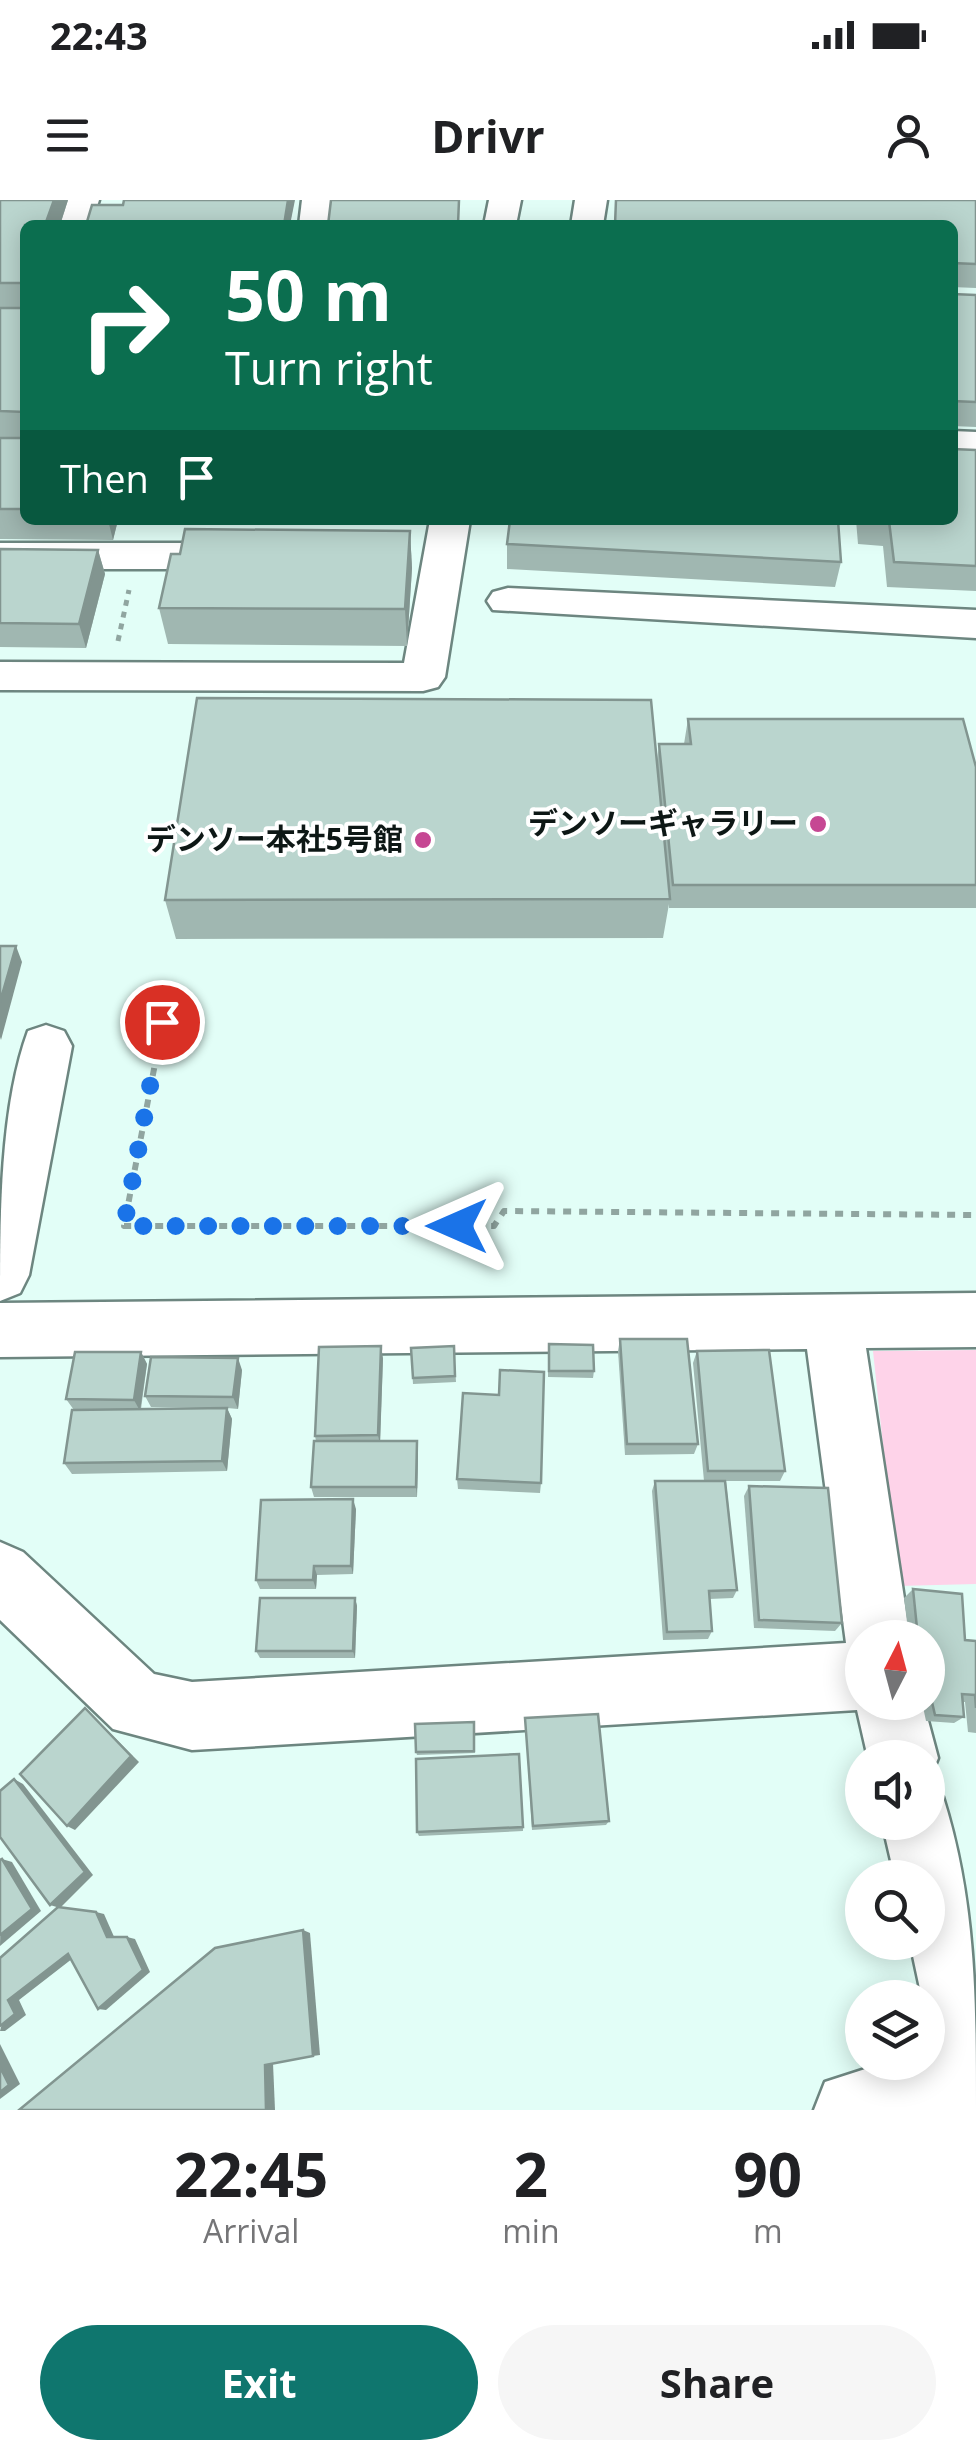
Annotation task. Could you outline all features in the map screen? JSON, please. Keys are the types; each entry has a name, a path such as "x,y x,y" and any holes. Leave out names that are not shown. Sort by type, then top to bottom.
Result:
{"street":[{"path":"0,676 423,677 433,545"},
{"path":"0,556 293,556"},
{"path":"508,601 976,624"},
{"path":"0,1275 46,1046"},
{"path":"0,1330 976,1320"},
{"path":"833,1322 875,1620"},
{"path":"0,1575 137,1705 192,1716 845,1677"},
{"path":"922,1840 976,2063"},
{"path":"854,2110 976,2080"}],"path":[{"path":"110,676 137,556"},
{"path":"130,1019 162,1022 124,1226 494,1226 504,1211 976,1215"}],"shaded area":[{"path":"976,1350 976,1584 898,1586 873,1351"}],"building":[{"path":"0,200 54,200 47,220 20,220 20,283 0,283"},
{"path":"124,200 288,200 285,220 88,220 92,205 123,205"},
{"path":"331,200 459,200 458,220 329,220"},
{"path":"616,200 976,200 976,264 958,263 958,220 615,220"},
{"path":"958,294 976,295 976,402 958,401"},
{"path":"0,308 20,308 20,412 0,411"},
{"path":"0,438 20,438 20,509 0,509"},
{"path":"958,449 976,450 976,566 894,562 889,525 958,525"},
{"path":"509,525 838,525 841,562 507,544"},
{"path":"185,529 410,531 405,609 159,608 171,554 180,554"},
{"path":"0,549 98,550 79,624 0,623"},
{"name":"デンソー本社5号館","path":"197,698 651,700 670,899 165,900"},
{"path":"688,719 963,719 976,767 976,885 673,885 659,744 691,744"},
{"path":"0,946 16,946 0,1002"},
{"path":"620,1339 687,1339 698,1444 627,1444"},
{"path":"549,1344 593,1345 594,1371 549,1371"},
{"path":"381,1346 378,1435 315,1436 319,1347"},
{"path":"454,1346 455,1376 413,1378 411,1348"},
{"path":"769,1350 785,1471 708,1471 697,1351"},
{"path":"75,1352 141,1352 134,1400 66,1399"},
{"path":"151,1357 238,1358 233,1397 145,1396"},
{"path":"500,1370 544,1372 541,1483 457,1479 463,1393 499,1395"},
{"path":"227,1408 222,1461 64,1463 72,1410"},
{"path":"314,1441 417,1441 416,1487 311,1487"},
{"path":"655,1481 725,1481 737,1590 709,1591 712,1631 667,1632"},
{"path":"749,1486 828,1488 842,1623 759,1620"},
{"path":"353,1499 351,1566 314,1566 313,1580 256,1580 261,1500"},
{"path":"913,1589 962,1594 965,1640 976,1641 976,1708 975,1695 962,1694 964,1717 945,1716 945,1620 916,1620"},
{"path":"260,1598 355,1598 353,1651 256,1651"},
{"path":"85,1708 131,1756 67,1826 20,1774"},
{"path":"598,1714 609,1821 533,1826 525,1718"},
{"path":"474,1722 474,1751 416,1752 415,1724"},
{"path":"519,1754 523,1827 417,1832 416,1759"},
{"path":"14,1779 85,1872 50,1905 0,1837 0,1791"},
{"path":"0,1860 32,1909 0,1935"},
{"path":"58,1907 96,1912 107,1937 127,1937 143,1970 98,2009 68,1954 8,2000 15,2014 0,2026 0,1958"},
{"path":"303,1930 313,2056 265,2065 266,2110 19,2110 215,1948"},
{"path":"0,2067 9,2085 0,2092"}],"place":[{"name":"デンソーギャラリー","path":"818,824"},
{"name":"デンソー本社5号館","path":"423,840"}],"route":[{"path":"162,1022 124,1226 457,1226"}]}
